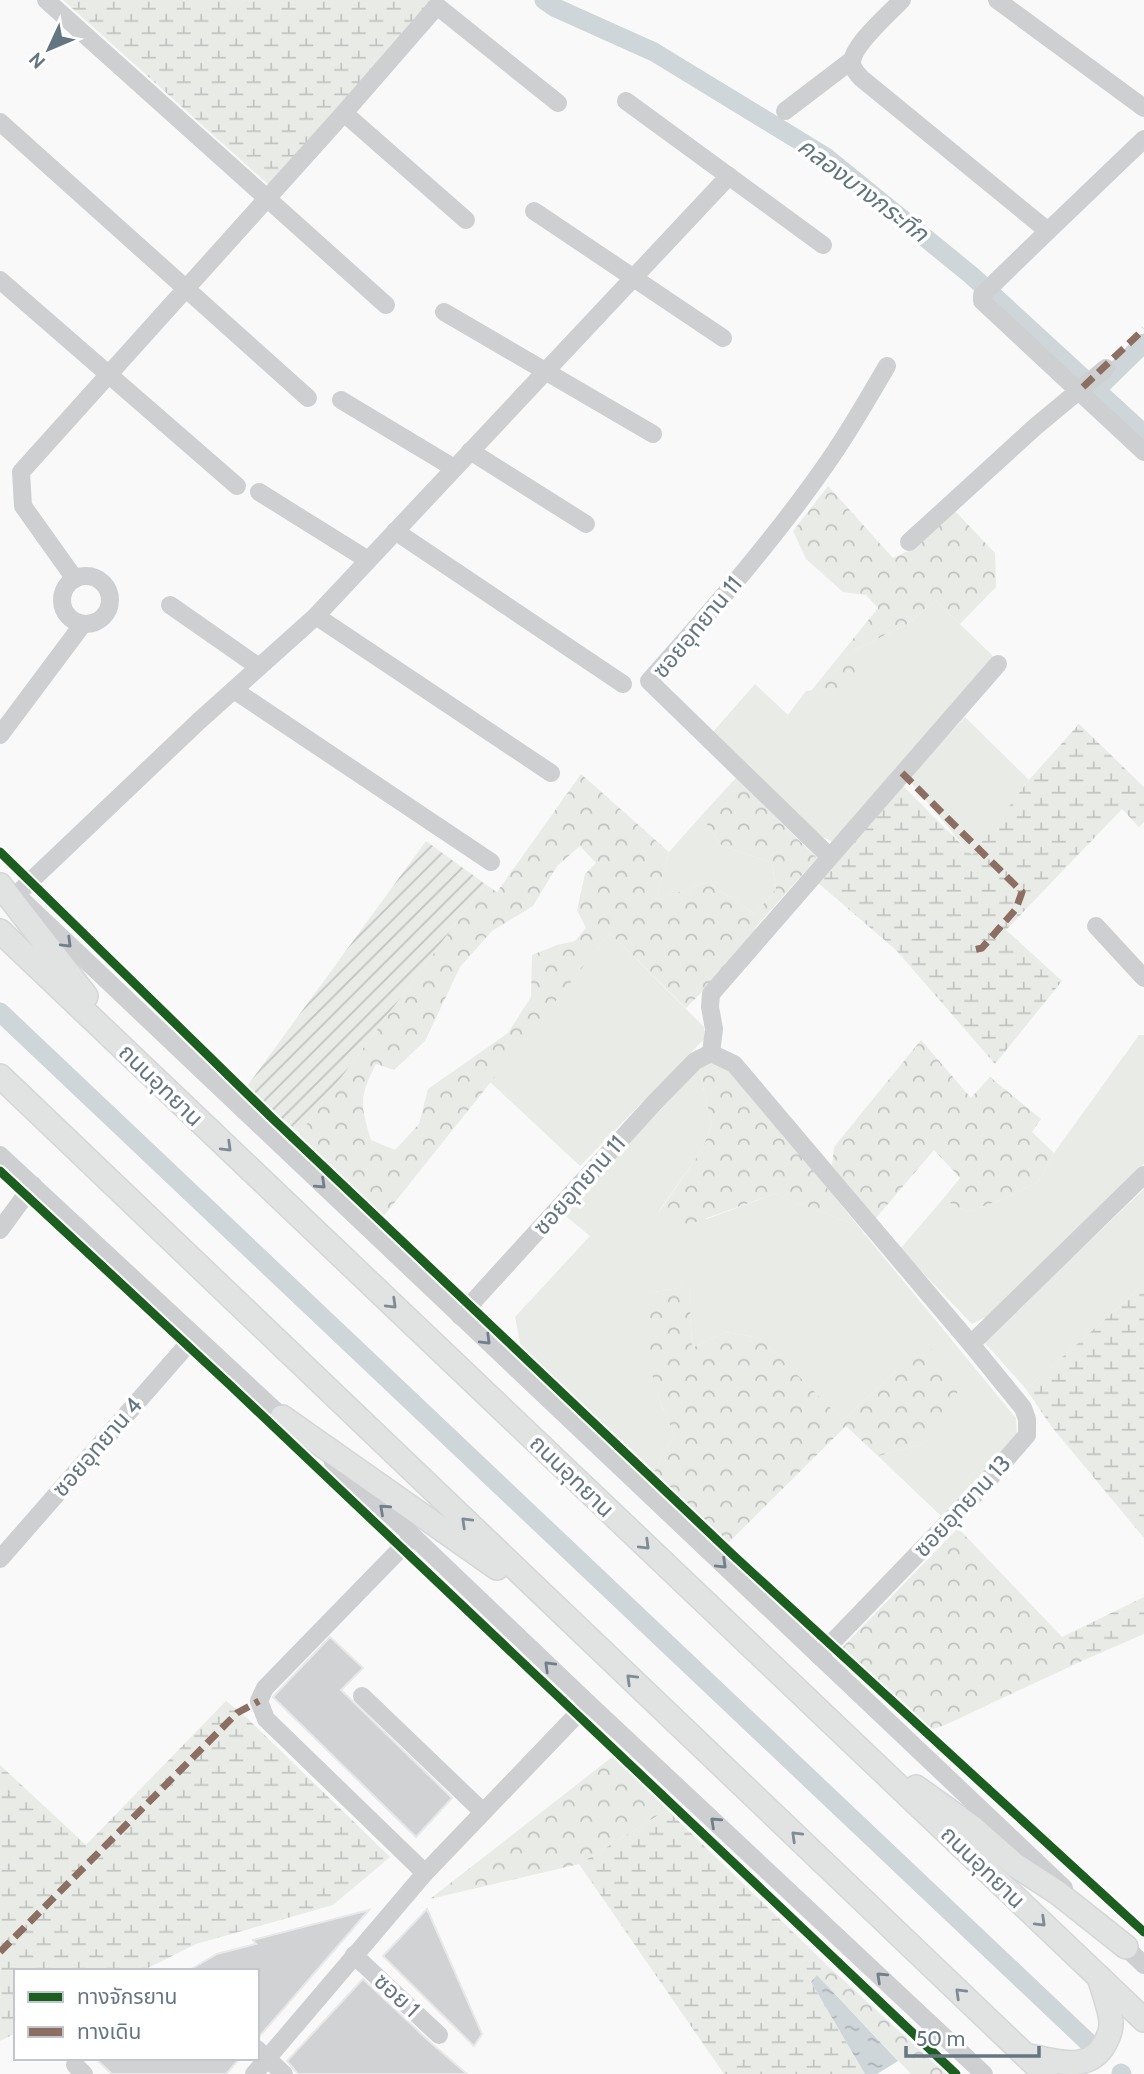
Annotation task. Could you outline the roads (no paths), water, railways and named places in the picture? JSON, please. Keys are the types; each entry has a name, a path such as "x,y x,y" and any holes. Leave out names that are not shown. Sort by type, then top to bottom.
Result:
{"main road":[{"path":"8,890 63,968 157,1081"},
{"name":"ถนนอุทยาน","path":"0,931 1144,2020"},
{"path":"0,1076 1043,2074"},
{"path":"282,1417 475,1551 593,1643"},
{"path":"814,1707 894,1771 972,1827 1015,1865 1058,1893 1126,1947"},
{"path":"1025,2055 1068,2064 1087,2061 1101,2050 1109,2036 1111,2022 1099,1977"}],"street":[{"path":"46,0 386,305"},
{"path":"785,111 852,60 866,38 902,0"},
{"path":"997,0 1144,108"},
{"path":"75,579 23,506 21,472 438,6 558,103"},
{"path":"852,60 853,69 861,78 1048,231"},
{"path":"626,101 823,245"},
{"path":"344,113 466,220"},
{"path":"0,122 308,398"},
{"path":"1144,139 987,291 982,301 1081,389 1144,452"},
{"path":"8,890 316,616 729,176"},
{"path":"534,211 723,338"},
{"path":"0,280 237,486"},
{"path":"444,312 653,434"},
{"name":"ซอยอุทยาน 11","path":"830,857 649,681 724,597 803,497 835,451 887,366"},
{"path":"909,542 1035,427 1105,368"},
{"path":"341,400 454,468"},
{"path":"470,452 586,524"},
{"path":"260,492 368,560"},
{"path":"395,531 622,684"},
{"path":"89,576 100,580 107,588 110,598 103,618 83,624 73,621 65,613 61,602 62,591 69,582 89,576"},
{"path":"170,605 259,667"},
{"path":"316,616 551,773"},
{"path":"0,735 83,624"},
{"path":"711,1053 714,1029 710,994 998,664"},
{"path":"234,690 491,862"},
{"name":"ถนนอุทยาน","path":"0,879 8,890 1144,1965"},
{"path":"1096,926 1144,978"},
{"name":"ซอยอุทยาน 11","path":"460,1316 655,1102 695,1061 711,1053"},
{"name":"ซอยอุทยาน 13","path":"711,1053 734,1064 971,1344 1023,1408 1027,1419 1027,1435 983,1486 819,1656"},
{"path":"0,1155 414,1536 587,1703 984,2074"},
{"path":"971,1344 1144,1175"},
{"path":"0,1230 33,1185"},
{"name":"ซอยอุทยาน 4","path":"0,1559 195,1336"},
{"path":"414,1536 265,1688 260,1701 266,1718 425,1873"},
{"path":"362,1696 484,1812"},
{"path":"254,2074 263,2054 355,1955 425,1873 587,1703"},
{"name":"ซอย 1","path":"355,1955 439,2035"},
{"path":"263,2054 284,2074"}],"water":[{"path":"817,1975 898,2061 877,2074 865,2074 811,1982"}],"waterway":[{"name":"คลองบางกระทึก","path":"544,0 654,52 826,157 971,275 1144,434"},
{"path":"1096,390 1144,343"},
{"path":"0,1012 1090,2044"}]}
